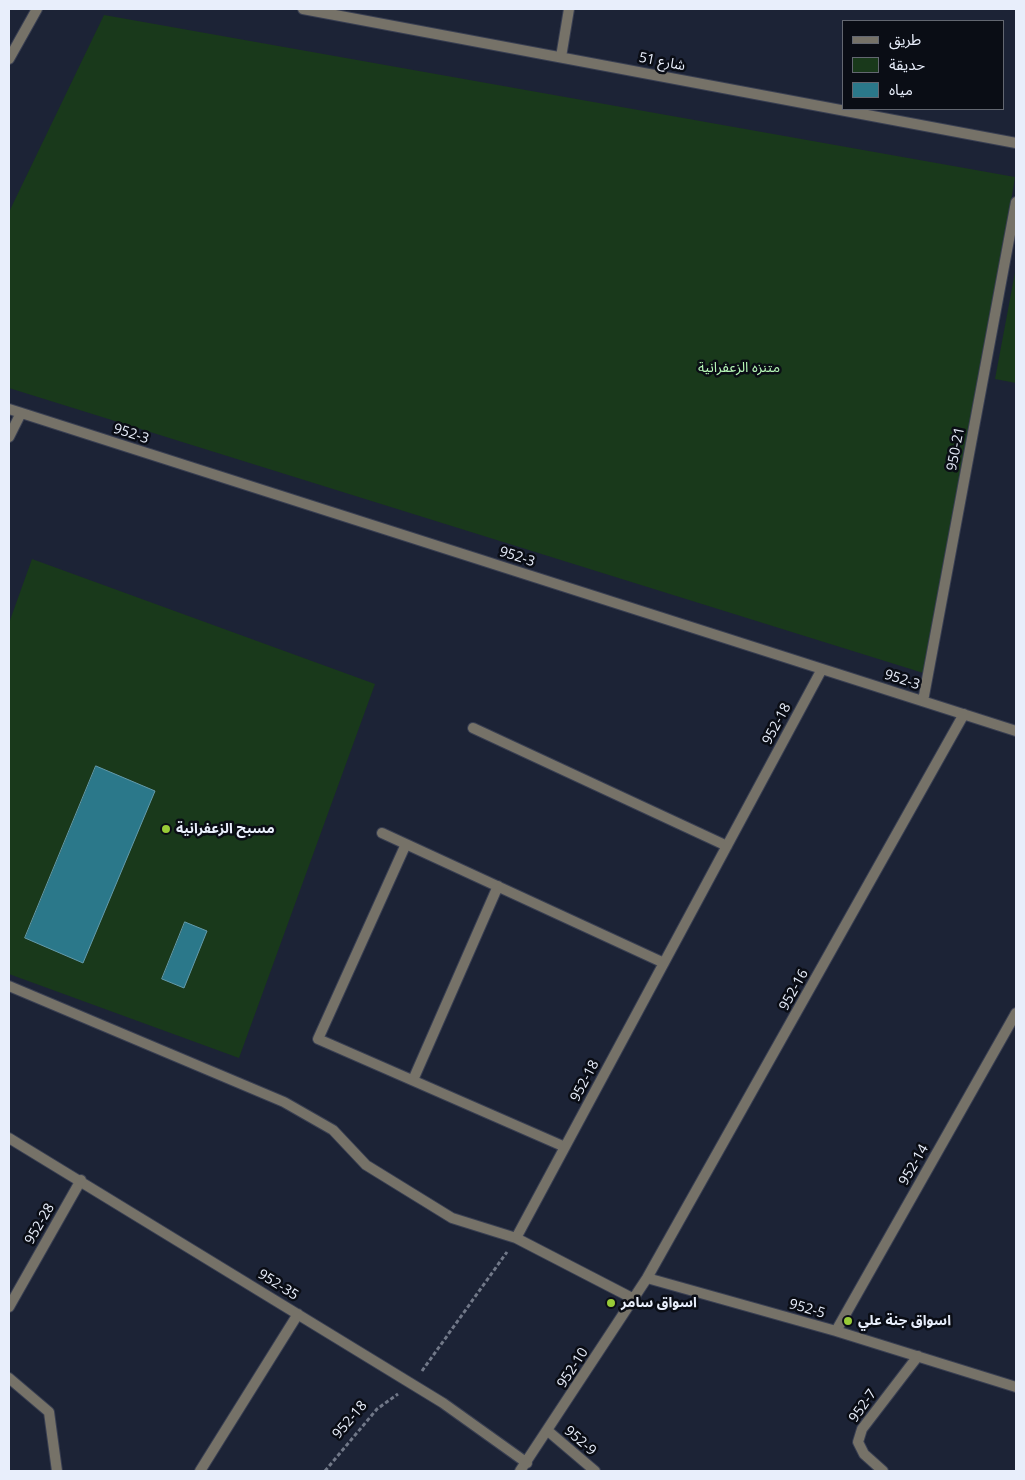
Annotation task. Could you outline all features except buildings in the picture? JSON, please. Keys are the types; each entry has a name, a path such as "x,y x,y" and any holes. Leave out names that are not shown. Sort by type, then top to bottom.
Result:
{"street":[{"path":"9,59 37,9"},
{"name":"شارع 51","path":"304,9 1016,143"},
{"path":"561,57 569,9"},
{"name":"950-21","path":"923,701 1016,202"},
{"name":"952-3","path":"9,409 1016,731"},
{"path":"9,437 21,413"},
{"name":"952-18","path":"516,1238 822,669"},
{"name":"952-16","path":"647,1278 964,714"},
{"path":"474,728 727,846"},
{"path":"382,833 664,963"},
{"path":"406,844 318,1039 565,1147"},
{"path":"413,1080 498,886"},
{"path":"9,986 284,1102 332,1130 366,1166 452,1218 516,1238 634,1299"},
{"name":"952-14","path":"836,1331 1016,1013"},
{"name":"952-35","path":"9,1138 81,1180 412,1384 524,1467"},
{"name":"952-28","path":"9,1307 81,1180"},
{"name":"952-10","path":"524,1467 647,1278"},
{"name":"952-5","path":"647,1278 836,1331 1016,1387"},
{"path":"200,1471 298,1314"},
{"name":"952-7","path":"883,1471 864,1454 858,1442 862,1428 918,1356"},
{"path":"9,1378 49,1412 57,1471"},
{"name":"952-9","path":"548,1430 595,1471"}],"path":[{"name":"952-18","path":"324,1471 377,1409 412,1384 516,1238"}],"green space":[{"name":"متنزه الزعفرانية","path":"104,15 1015,177 933,676 9,388 9,212"},
{"path":"1016,267 1016,383 995,379"},
{"name":"مسبح الزعفرانية","path":"32,559 375,684 239,1058 9,974 9,623"}],"water":[{"path":"96,766 155,791 83,963 25,938"},
{"path":"185,922 207,931 184,988 162,979"}],"place":[{"name":"مسبح الزعفرانية","path":"166,829"},
{"name":"اسواق سامر","path":"611,1303"},
{"name":"اسواق جنة علي","path":"848,1321"}]}
